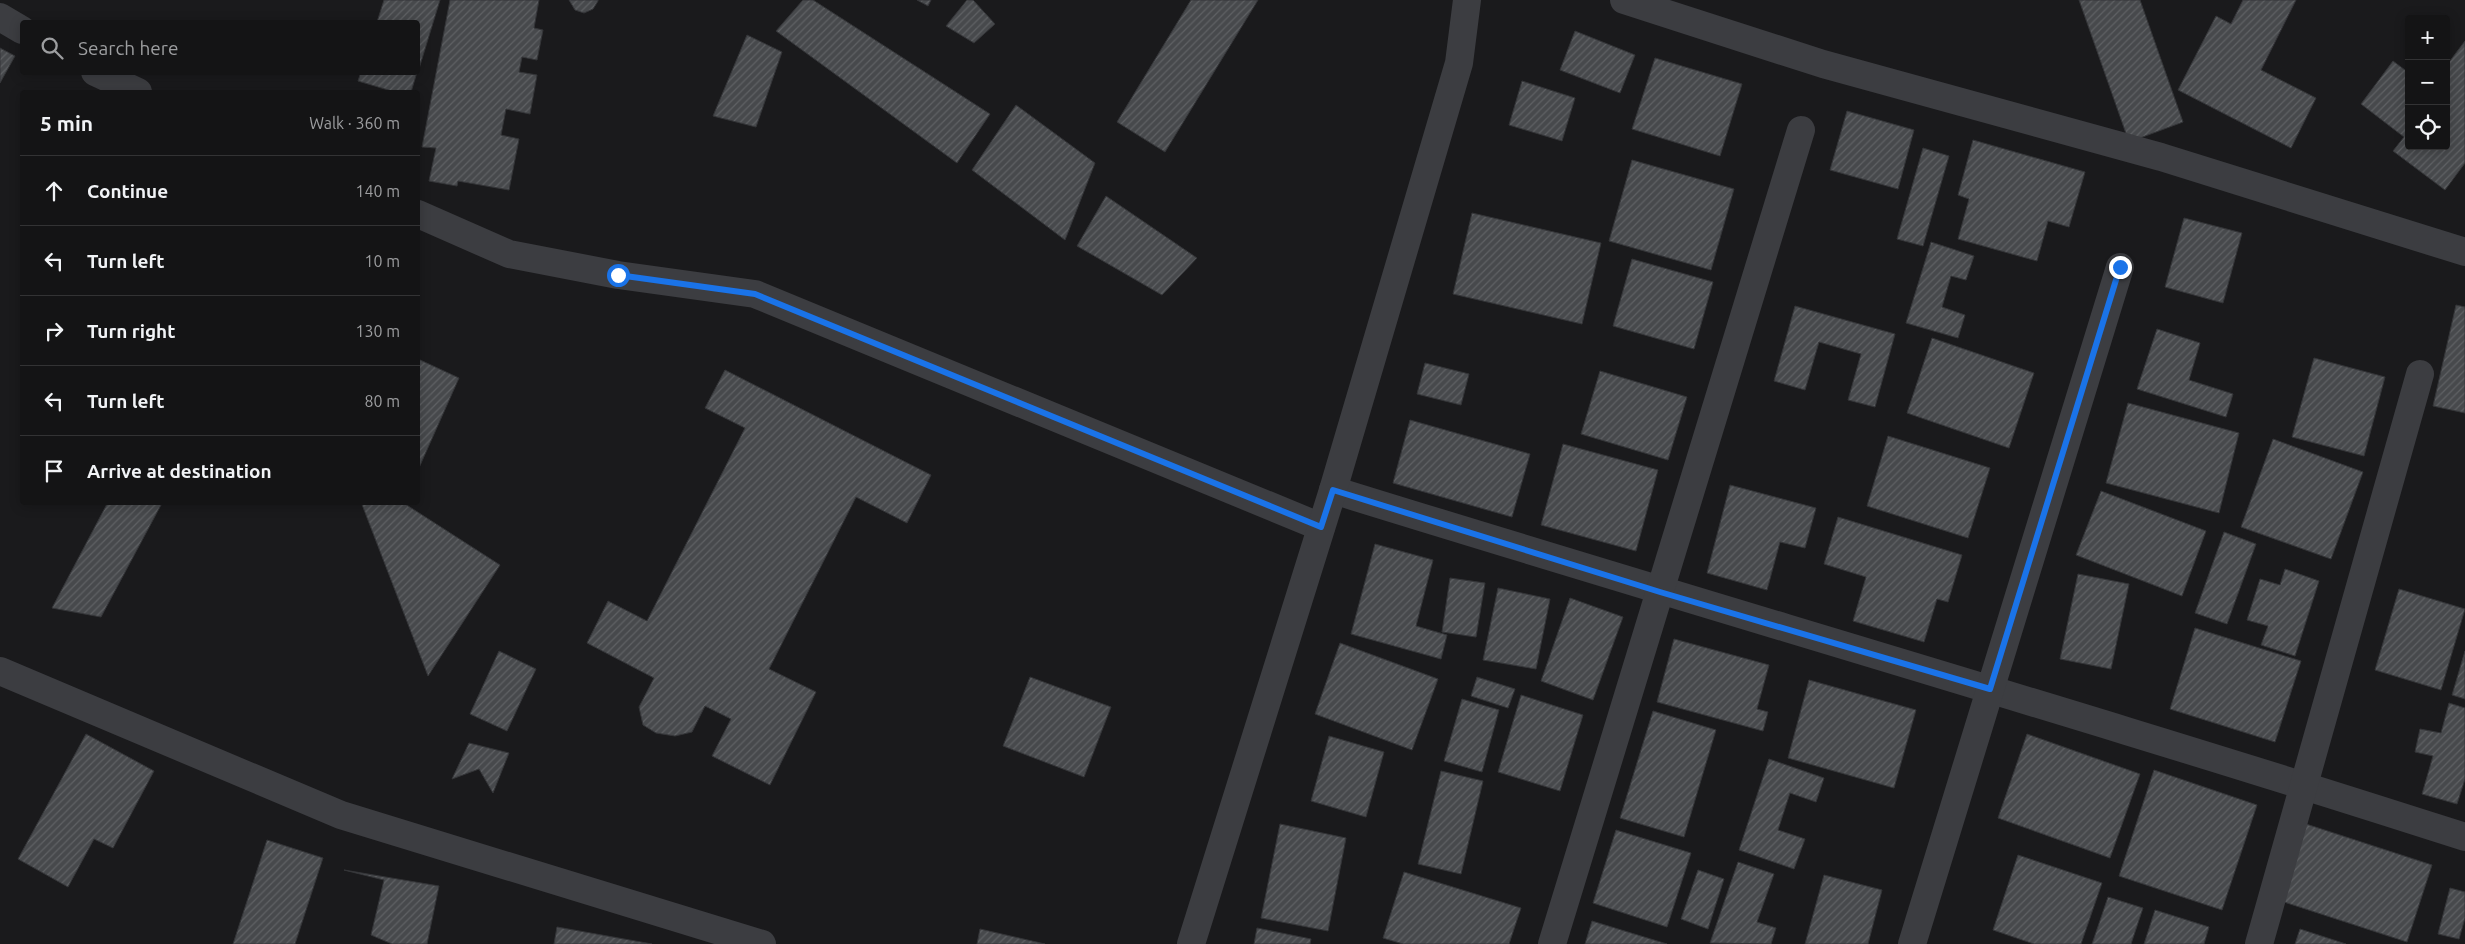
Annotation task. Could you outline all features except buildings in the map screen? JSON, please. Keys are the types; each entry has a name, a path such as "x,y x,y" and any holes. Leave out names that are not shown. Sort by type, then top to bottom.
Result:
{"street":[{"path":"1191,944 1333,490 1460,63 1467,0"},
{"path":"1624,0 1823,64 2162,157 2465,252"},
{"path":"0,17 20,29"},
{"path":"101,75 134,90"},
{"path":"1552,944 1801,130"},
{"path":"420,215 509,254 618,275 755,294 1321,527"},
{"path":"1912,944 2120,267"},
{"path":"2259,944 2302,784 2420,374"},
{"path":"1333,490 1660,592 1990,689 2302,784 2465,837"},
{"path":"0,671 341,815 762,944"}],"route":[{"path":"618,275 755,294 1321,527 1333,490 1660,592 1990,689 2120,267"}]}
